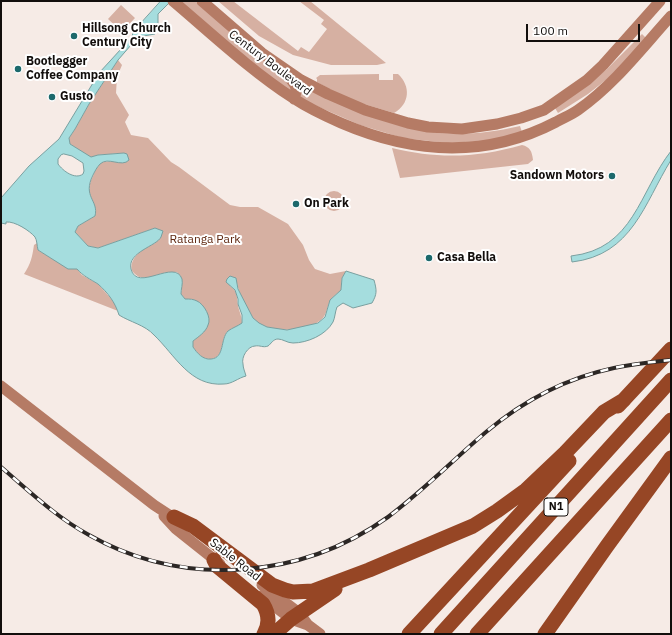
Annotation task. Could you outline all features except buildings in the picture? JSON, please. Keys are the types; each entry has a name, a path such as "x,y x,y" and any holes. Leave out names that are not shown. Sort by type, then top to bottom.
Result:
{"highway":[{"path":"409,634 540,494 671,349"},
{"name":"N1","path":"441,634 671,380"},
{"path":"218,564 293,592 303,592 324,587 369,570 473,526 497,512 526,490 565,453 604,412 624,400"},
{"name":"N1","path":"477,634 671,420"},
{"path":"545,634 671,458"},
{"path":"174,517 193,526 244,574 268,612 268,624 264,634"},
{"path":"274,634 299,619 338,587 369,570"}],"main road":[{"name":"Century Boulevard","path":"202,1 262,53 310,84 334,97 365,110 408,123 428,127 462,129 480,128 521,118 544,110 576,88 603,65 660,1"},
{"name":"Century Boulevard","path":"175,2 252,68 294,99 311,109 358,130 405,144 448,149 468,148 500,142 543,129 577,111 614,79 671,16"},
{"path":"262,53 284,72 295,85 297,92 294,99"},
{"name":"Sable Road","path":"1,386 154,505 174,517"},
{"name":"Sable Road","path":"154,505 176,530 218,564"},
{"name":"Sable Road","path":"244,574 299,619 320,634"}],"green space":[{"path":"178,1 195,1 278,70 436,133 478,133 520,126 522,132 500,139 447,143 403,138 360,125 312,104 271,79"},
{"path":"218,1 233,1 298,51 301,47 309,52 327,29 321,24 324,20 299,1 310,1 386,63 377,65 331,65 293,55 259,36"},
{"path":"121,5 135,18 122,32 108,19"},
{"path":"642,34 646,38 611,76 588,94 558,113 555,108 607,69"},
{"name":"Ratanga Park","path":"118,60 122,65 117,77 116,93 129,115 125,122 131,135 148,138 171,162 230,205 240,207 258,207 288,224 303,245 309,260 315,269 330,274 346,271 342,278 341,290 331,300 325,315 321,320 312,325 288,330 264,326 258,323 252,316 242,298 237,283 230,286 237,294 242,324 228,331 220,352 215,358 208,359 202,357 193,347 193,341 199,336 192,299 185,299 181,294 182,280 177,272 169,272 142,278 132,270 131,267 133,259 138,253 155,243 155,228 98,248 88,246 75,232 78,226 95,216 89,189 96,169 102,162 116,161 119,163 124,153 98,155 91,158 70,144 69,138"},
{"path":"379,74 379,80 393,80 393,74 398,74 407,89 406,100 394,113 347,99 317,82 316,78 320,75"},
{"path":"522,145 529,148 532,154 533,160 528,164 400,178 392,148 425,154 457,156 473,155"},
{"path":"334,191 341,194 344,201 341,208 334,211 327,208 324,201 327,194"},
{"path":"37,243 38,250 51,258 77,269 82,275 98,284 114,302 118,311 24,274 31,260 34,245"}],"water":[{"path":"161,1 171,1 158,14 158,31 155,34 138,37 118,60 69,138 70,144 91,157 124,153 127,154 129,160 123,163 111,161 103,162 98,166 93,175 89,188 95,206 95,216 78,226 75,232 88,246 98,248 155,228 163,231 158,240 133,258 131,269 135,275 141,278 172,272 178,274 182,279 181,294 185,299 193,299 200,303 205,308 208,315 209,322 207,328 193,341 193,347 200,356 208,359 215,358 218,355 228,331 242,323 242,315 235,290 226,282 230,276 236,278 238,289 253,318 267,327 287,330 318,323 325,317 330,300 341,290 342,278 346,271 374,280 376,287 375,297 372,303 353,308 343,303 337,307 334,320 330,327 310,340 293,343 276,339 265,347 252,346 243,358 243,367 246,376 230,383 212,384 192,375 150,332 142,326 119,315 111,298 98,284 84,276 77,269 68,269 38,250 35,237 26,229 10,222 6,222 6,224 1,223 1,198 29,166 59,139 99,73 132,37 133,32","holes":["64,154 72,156 83,163 84,171 80,176 69,174 58,164 58,159 61,155"]},
{"path":"671,151 671,160 644,210 623,238 609,249 592,257 572,262 571,256 592,251 609,242 622,231 633,216 660,167"}],"railway":[{"path":"1,467 65,520 89,535 125,552 163,563 202,569 241,570 280,564 317,554 354,538 388,517 413,497 486,432 515,410 546,392 562,384 596,372 628,365 671,360"}],"place":[{"name":"Hillsong Church Century City","path":"74,36"},
{"name":"Bootlegger Coffee Company","path":"18,69"},
{"name":"Gusto","path":"52,97"},
{"name":"Sandown Motors","path":"612,176"},
{"name":"On Park","path":"296,204"},
{"name":"Casa Bella","path":"429,258"}]}
